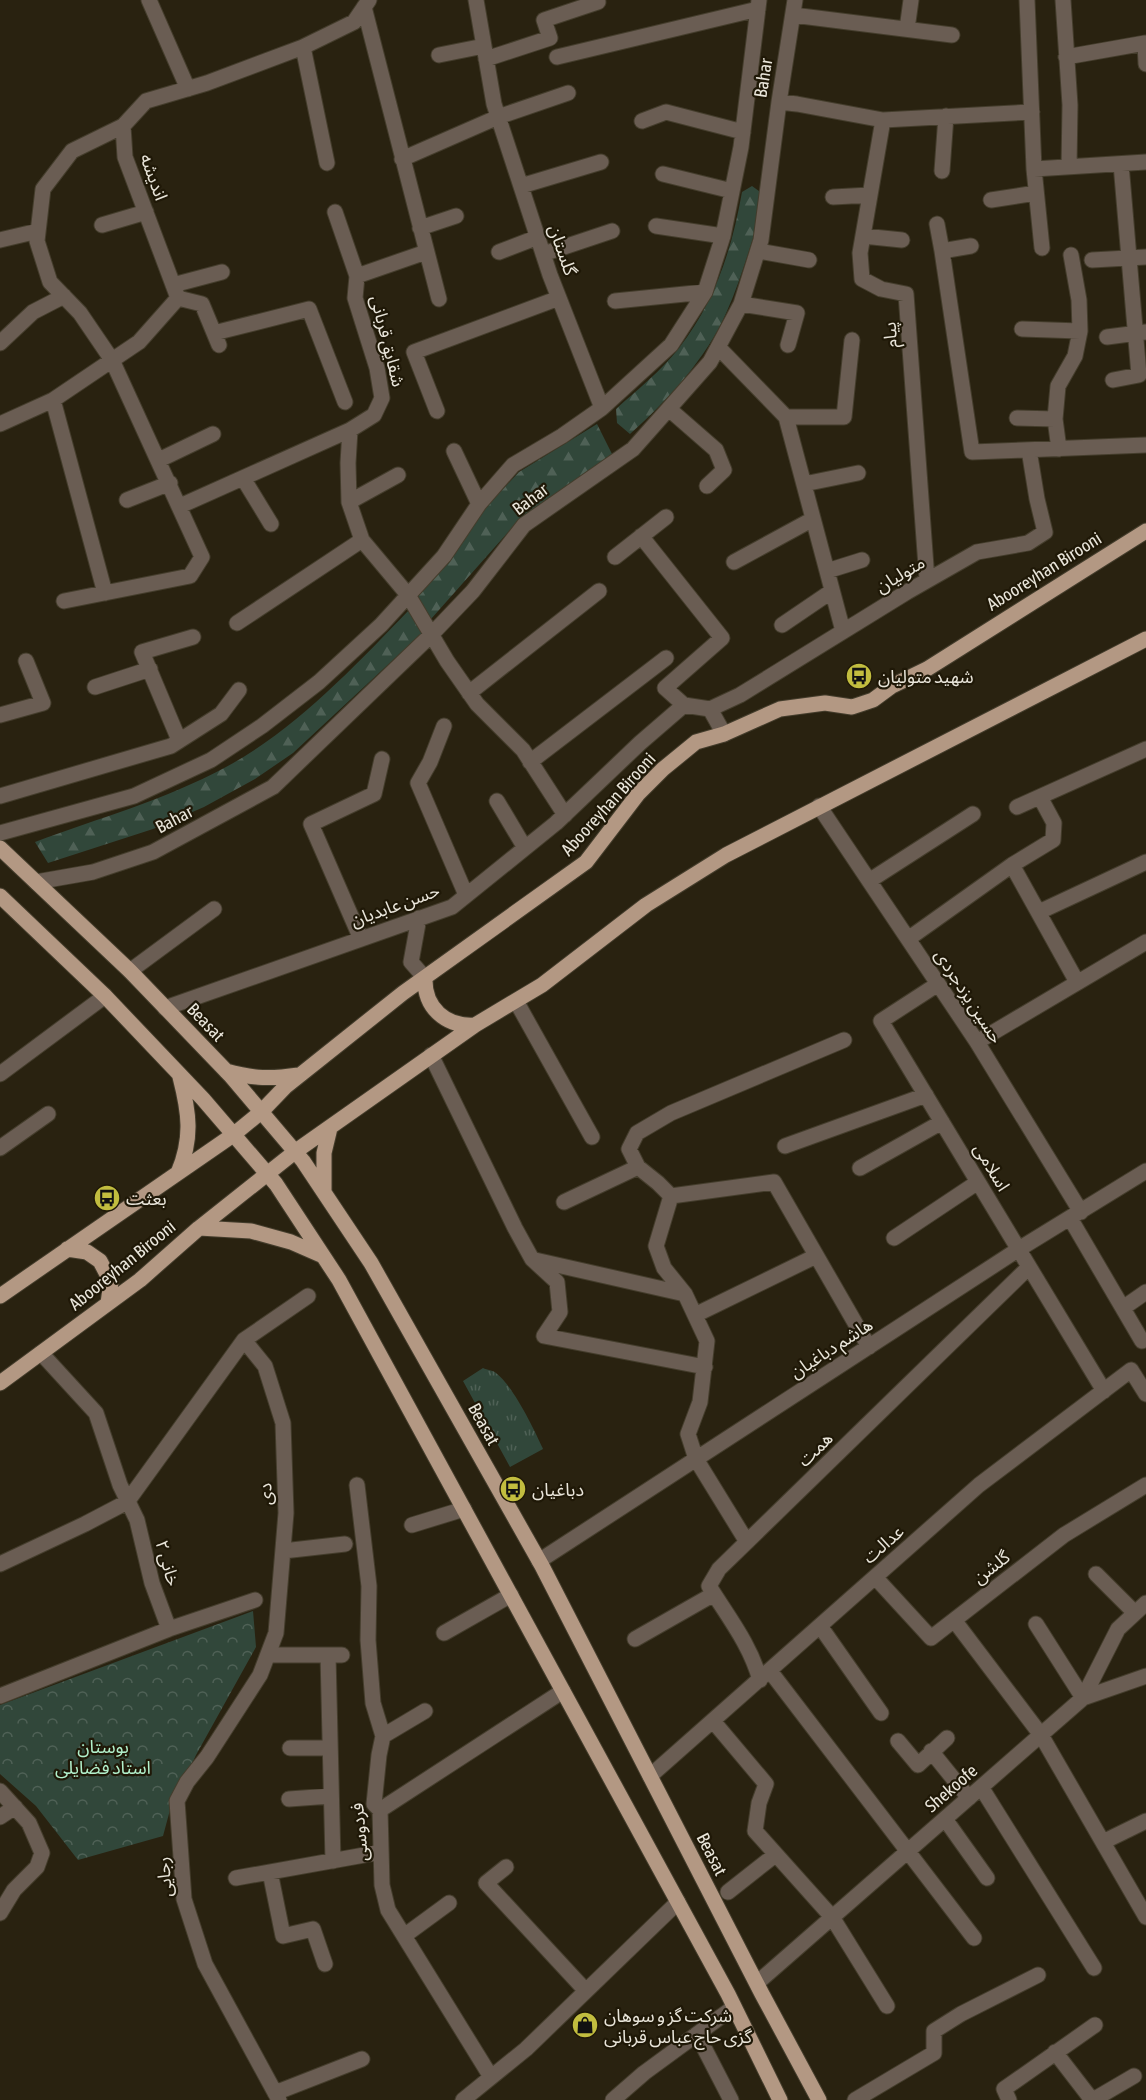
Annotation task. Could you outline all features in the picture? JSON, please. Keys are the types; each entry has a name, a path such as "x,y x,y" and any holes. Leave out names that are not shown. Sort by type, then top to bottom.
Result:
{"main road":[{"name":"Abooreyhan Birooni","path":"233,1135 261,1112 285,1087 403,993 586,862 639,794 663,768 696,742 724,734 780,709 825,703 852,707 873,700 892,686 927,669 1146,531"},
{"path":"296,1151 431,1054 542,985 646,905 726,855 1146,639"},
{"name":"Beasat","path":"0,848 130,971 226,1071 296,1151 324,1191 371,1263 539,1561 819,2100"},
{"path":"0,896 105,996 233,1135 276,1184 339,1280 678,1902 780,2100"},
{"path":"425,978 426,996 441,1017 457,1024 475,1025"},
{"path":"226,1071 248,1078 299,1076"},
{"path":"178,1173 189,1136 188,1110 179,1074"},
{"path":"324,1191 324,1153 330,1128"},
{"path":"0,1296 233,1135"},
{"name":"Abooreyhan Birooni","path":"0,1383 140,1280 199,1228 296,1151"},
{"path":"199,1228 251,1232 291,1242 323,1256"},
{"path":"67,1250 87,1251 100,1261 111,1282 108,1304"}],"street":[{"path":"149,0 188,89"},
{"name":"گلستان","path":"476,0 496,110 543,254 602,408"},
{"path":"907,29 911,0"},
{"path":"1027,0 1034,169 1042,248"},
{"path":"1063,0 1070,105 1069,167"},
{"path":"439,55 485,52 550,38 544,20 598,2"},
{"path":"64,601 190,576 202,557 112,360 80,313 50,282 37,241 43,189 72,151 123,126 146,101 207,83 303,47 354,22 366,4"},
{"path":"366,4 402,159 439,299"},
{"path":"557,57 758,5"},
{"name":"Bahar","path":"0,833 134,796 211,759 262,726 320,682 381,625 444,556 479,504 513,465 562,436 602,408 671,345 705,292 723,236 743,132 758,5"},
{"path":"794,8 952,35"},
{"name":"Bahar","path":"36,882 93,872 153,852 273,787 431,635 473,591 524,525 633,449 710,362 741,304 761,240 778,102 794,8"},
{"path":"1066,57 1145,44 1146,64"},
{"path":"303,47 327,163"},
{"path":"402,159 496,110 568,93"},
{"path":"778,102 883,120 1032,111"},
{"path":"642,121 666,112 743,132"},
{"path":"942,171 946,116"},
{"name":"پیام","path":"883,120 860,253 862,279 881,289 906,294 927,580"},
{"name":"اندیشه","path":"123,126 125,157 176,291"},
{"path":"521,186 601,162"},
{"path":"1034,169 1146,162"},
{"path":"1113,380 1143,375 1141,333 1129,258 1121,164"},
{"path":"663,174 732,191"},
{"path":"991,200 1036,193"},
{"path":"833,197 870,195"},
{"path":"102,225 146,212"},
{"path":"335,212 357,276"},
{"path":"420,228 456,216"},
{"path":"937,224 972,452 1146,445"},
{"path":"656,226 723,236"},
{"path":"0,240 38,231"},
{"path":"543,254 612,231"},
{"path":"863,236 902,240"},
{"path":"499,252 538,237"},
{"path":"942,251 971,246"},
{"path":"758,251 809,260"},
{"name":"شقایق قربانی","path":"180,506 350,430 374,415 382,398 378,368 356,298 357,276 426,252"},
{"path":"1059,448 1055,419 1058,386 1075,356 1080,331 1079,300 1071,255"},
{"path":"1092,260 1146,257"},
{"path":"0,424 53,400 139,342 176,291 222,272"},
{"path":"176,291 201,304 217,339 309,309 345,402"},
{"path":"615,301 705,292"},
{"path":"0,343 33,312 64,297"},
{"path":"437,411 414,352 559,298"},
{"path":"741,304 797,313 788,345"},
{"path":"1022,329 1080,331"},
{"path":"1107,337 1141,333"},
{"path":"786,417 844,417 852,340"},
{"path":"718,346 786,417 843,631"},
{"path":"53,400 105,593"},
{"path":"669,409 716,450 724,470 707,486"},
{"path":"1017,418 1055,419"},
{"path":"350,430 349,502 362,540 408,595 431,635 477,704 523,750 565,815"},
{"path":"159,460 213,434"},
{"name":"متولیان","path":"710,709 740,695 927,580 977,552 1028,543 1045,532 1029,450"},
{"path":"454,451 479,504"},
{"path":"804,484 858,473"},
{"path":"349,502 398,475"},
{"path":"243,478 271,524"},
{"path":"127,500 170,483"},
{"path":"615,557 666,517"},
{"path":"734,562 813,519"},
{"path":"641,536 722,638 665,688 684,705 710,709 724,734"},
{"path":"237,623 362,540"},
{"path":"827,571 862,560"},
{"path":"469,693 599,591"},
{"path":"782,625 832,591"},
{"path":"179,740 142,652 193,637"},
{"path":"531,762 666,658"},
{"path":"0,715 43,703 26,662"},
{"path":"96,687 150,669"},
{"path":"0,796 171,746 221,714 238,690"},
{"name":"حسن عابدیان","path":"165,1008 452,907 565,815 640,742 684,705"},
{"path":"444,726 430,762 418,783 466,895"},
{"path":"1017,807 1146,749"},
{"path":"361,939 311,824 374,794 382,759"},
{"path":"908,939 1012,865 1053,840 1054,823 1040,797"},
{"path":"497,801 525,848"},
{"name":"حسین یزدجردی","path":"819,806 977,1042 1076,1215 1142,1341"},
{"path":"869,881 973,814"},
{"path":"1039,912 1146,862"},
{"path":"1012,865 1077,982"},
{"path":"130,971 214,909"},
{"path":"419,918 411,962 425,978"},
{"path":"977,1042 1146,942"},
{"name":"اسلامی","path":"938,984 881,1020 1104,1391"},
{"path":"0,1074 105,996"},
{"path":"516,1001 592,1137"},
{"path":"671,1196 638,1167 629,1149 637,1133 671,1113 844,1040"},
{"path":"431,1054 515,1228 532,1259 556,1282 560,1312 544,1336 705,1367"},
{"path":"785,1146 926,1095"},
{"path":"2,1142 48,1114"},
{"path":"860,1168 942,1122"},
{"path":"564,1202 638,1167"},
{"name":"هاشم دباغیان","path":"539,1561 1019,1250 1076,1215 1143,1179"},
{"path":"671,1196 774,1182 868,1347"},
{"path":"894,1238 978,1182"},
{"path":"671,1196 656,1246 664,1268 685,1294 707,1341 700,1402 688,1434 696,1460 747,1542"},
{"path":"695,1315 816,1256"},
{"path":"532,1259 685,1294"},
{"name":"همت","path":"714,1594 709,1586 719,1569 1029,1267"},
{"path":"1123,1308 1146,1293"},
{"path":"0,1564 127,1502 244,1340 308,1296"},
{"name":"دی","path":"244,1340 265,1366 283,1423 286,1513 276,1633 268,1654"},
{"name":"خانی ۲","path":"41,1353 96,1413 127,1502 136,1520 152,1583 169,1629"},
{"name":"عدالت","path":"650,1776 979,1485 1131,1370 1146,1394"},
{"name":"فردوسی","path":"357,1485 369,1586 368,1640 373,1703 383,1736 374,1804 380,1810 382,1885 388,1910 491,2077"},
{"name":"گلشن","path":"875,1577 931,1638 1064,1535 1146,1485"},
{"path":"412,1525 464,1509"},
{"path":"283,1551 345,1544"},
{"path":"1096,1574 1140,1608"},
{"path":"635,1639 714,1594 739,1631 754,1661 908,1851 974,1938"},
{"path":"444,1633 511,1595"},
{"path":"0,1696 169,1629 255,1600"},
{"name":"Shekoofe","path":"757,1983 1083,1698 1118,1629 1140,1608"},
{"path":"954,1620 1041,1735 1103,1842 1141,1898 1146,1917"},
{"path":"1036,1624 1083,1698 1146,1676"},
{"path":"820,1626 881,1713"},
{"path":"268,1654 335,1655 330,1748 333,1861"},
{"name":"رجایی","path":"268,1654 260,1675 207,1757 187,1782 177,1801 184,1899 205,1965 277,2096"},
{"path":"380,1810 563,1691"},
{"path":"383,1736 425,1711"},
{"path":"713,1720 766,1785 759,1803 755,1831 832,1917 887,2006"},
{"path":"898,1741 918,1765 947,1738"},
{"path":"290,1748 330,1748"},
{"path":"931,1751 969,1798"},
{"path":"981,1787 1094,1968"},
{"path":"0,1791 29,1822 42,1853 37,1868 14,1890 0,1914"},
{"path":"289,1799 331,1796"},
{"path":"0,1817 15,1807"},
{"path":"945,1819 987,1878"},
{"path":"1103,1842 1146,1821"},
{"path":"237,1878 381,1852"},
{"path":"728,1892 776,1855"},
{"path":"506,1867 486,1883 586,1991"},
{"path":"270,1872 283,1936 313,1929 325,1964"},
{"path":"463,2100 526,2049 678,1902"},
{"path":"404,1936 449,1904"},
{"path":"855,2100 934,2053 934,2031 961,2014 1038,1975"},
{"path":"622,2097 697,2034 734,2007"},
{"path":"1006,2094 1055,2052 1095,2025"},
{"path":"697,2034 730,2100"},
{"path":"1055,2052 1093,2100 1134,2076"},
{"path":"277,2096 362,2059"}],"green space":[{"path":"752,186 767,197 738,283 719,328 685,378 630,434 617,423 616,409 665,365 703,312 727,254 742,192"},
{"path":"597,424 612,454 517,522 431,619 416,596 485,508 519,472"},
{"path":"409,610 422,633 293,753 255,779 204,807 153,829 48,863 35,842 132,808 203,779 276,735 323,696"},
{"path":"483,1368 495,1372 503,1379 522,1408 543,1449 510,1467 463,1381"},
{"name":"بوستان استاد فضایلی","path":"253,1611 256,1647 196,1755 170,1810 163,1836 78,1860 36,1806 0,1774 0,1705"}],"place":[{"name":"شهید متولیان","path":"859,676"},
{"name":"بعثت","path":"107,1198"},
{"name":"دباغیان","path":"513,1489"},
{"name":"شرکت گز و سوهان گزی حاج عباس قربانی","path":"585,2025"}]}
